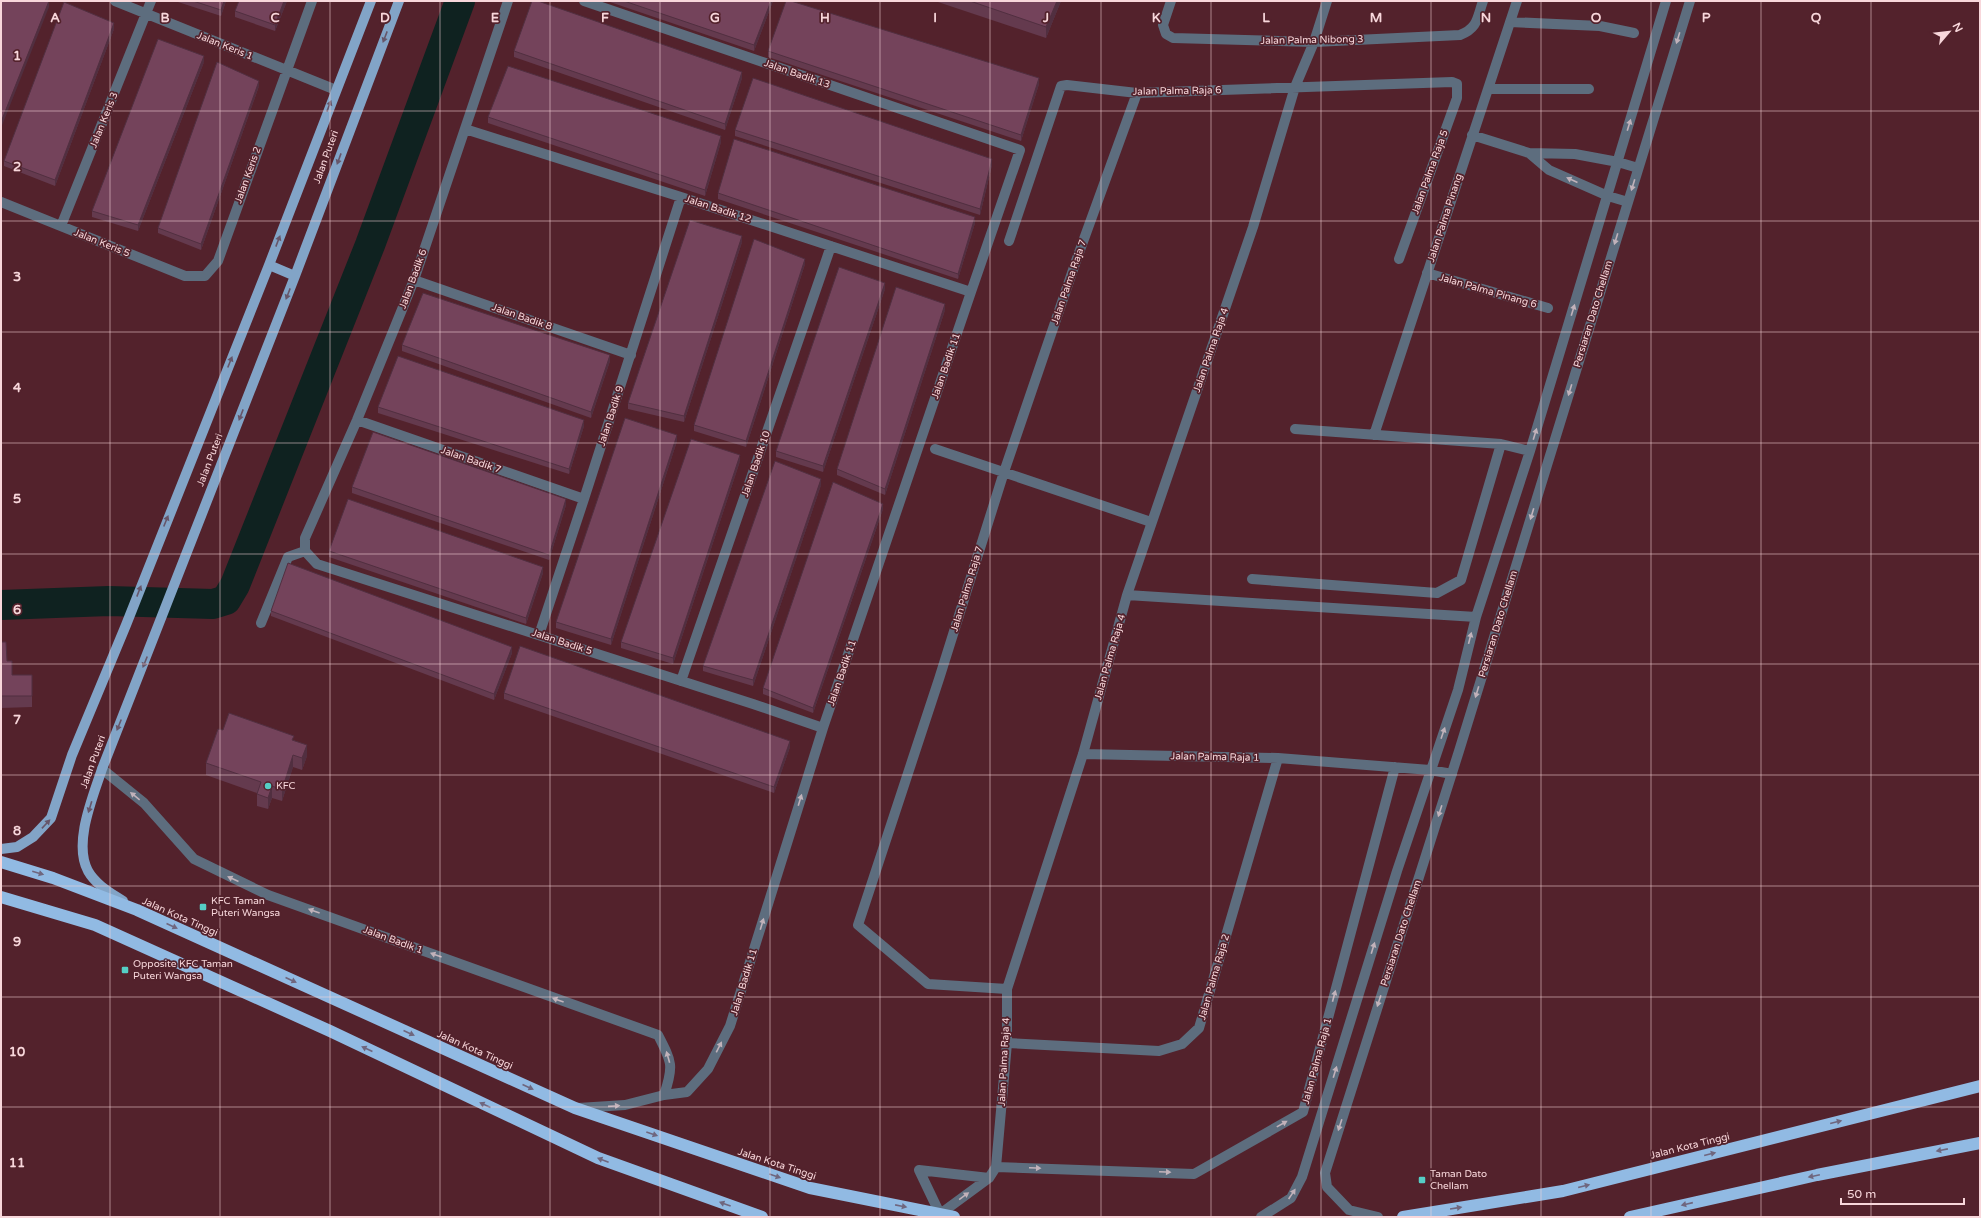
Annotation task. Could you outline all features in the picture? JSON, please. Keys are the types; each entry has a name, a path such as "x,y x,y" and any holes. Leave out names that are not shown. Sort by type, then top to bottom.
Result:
{"highway":[{"name":"Jalan Kota Tinggi","path":"1,862 52,878 137,910 576,1108 810,1188 954,1217"},
{"path":"1,897 95,925 330,1031 598,1158 762,1217"},
{"name":"Jalan Kota Tinggi","path":"1404,1217 1562,1191 1980,1086"},
{"path":"1630,1217 1817,1175 1980,1143"}],"main road":[{"name":"Jalan Puteri","path":"1,849 17,846 33,837 51,818 72,756 126,625 269,265 371,1"},
{"name":"Jalan Puteri","path":"137,910 101,886 88,871 82,846 84,827 102,769 295,276 399,1"},
{"path":"269,265 295,276"}],"street":[{"name":"Jalan Keris 1","path":"114,1 336,90"},
{"name":"Jalan Keris 3","path":"61,226 151,1"},
{"name":"Jalan Keris 2","path":"204,276 218,261 312,1"},
{"name":"Jalan Badik 6","path":"305,551 305,538 357,420 414,280 508,1"},
{"name":"Jalan Badik 13","path":"584,1 1010,146"},
{"name":"Jalan Palma Nibong 3","path":"1171,1 1163,25 1166,34 1173,38 1314,42 1460,35 1469,32 1474,26 1482,1"},
{"name":"Jalan Palma Raja 4","path":"940,1214 989,1178 996,1166 1007,1043 1007,989 1083,754 1127,595 1253,227 1295,87 1314,42 1327,1"},
{"name":"Jalan Palma Pinang","path":"1374,435 1517,1"},
{"name":"Persiaran Dato Chellam","path":"1261,1217 1291,1198 1302,1177 1397,871 1458,690 1476,617 1530,451 1666,1"},
{"name":"Persiaran Dato Chellam","path":"1378,1217 1350,1210 1327,1187 1325,1173 1452,774 1690,1"},
{"path":"1510,22 1600,26 1634,33"},
{"name":"Jalan Palma Raja 6","path":"1008,241 1061,86 1067,85 1137,93 1452,82 1457,84"},
{"name":"Jalan Palma Raja 5","path":"1399,259 1457,98 1457,84"},
{"path":"1488,89 1589,89"},
{"name":"Jalan Palma Raja 7","path":"1007,989 928,984 873,940 858,925 937,686 1004,472 1076,261 1137,93"},
{"name":"Jalan Badik 12","path":"465,129 681,197 970,292"},
{"path":"1472,135 1529,153 1575,154 1618,162 1638,168"},
{"name":"Jalan Badik 11","path":"576,1108 625,1105 664,1095 687,1092 708,1069 730,1026 823,728 970,292 1020,150 1010,146"},
{"path":"1529,153 1549,170 1608,196 1628,202"},
{"name":"Jalan Badik 9","path":"539,635 681,197"},
{"name":"Jalan Keris 5","path":"1,202 185,276 204,276"},
{"name":"Jalan Badik 10","path":"681,681 831,246"},
{"name":"Jalan Palma Pinang 6","path":"1427,273 1548,308"},
{"name":"Jalan Badik 8","path":"414,280 631,355"},
{"name":"Jalan Badik 7","path":"357,420 584,499"},
{"path":"1295,429 1501,444 1530,451"},
{"path":"1252,579 1437,593 1461,580 1501,444"},
{"path":"935,449 1151,522"},
{"path":"261,623 288,557 305,551"},
{"name":"Jalan Badik 5","path":"305,551 317,564 823,728"},
{"path":"1127,595 1476,617"},
{"name":"Jalan Palma Raja 1","path":"1083,754 1278,758 1430,770 1452,774"},
{"name":"Jalan Palma Raja 2","path":"1007,1043 1159,1051 1182,1044 1199,1028 1278,758"},
{"name":"Jalan Palma Raja 1","path":"996,1166 1194,1174 1303,1112 1395,767"},
{"name":"Jalan Badik 1","path":"102,769 144,803 194,859 224,875 268,895 658,1035 669,1055 671,1072 664,1095"},
{"path":"940,1214 919,1170 989,1178"}],"building":[{"path":"1,1 49,1 1,122"},
{"path":"193,1 224,1 221,10"},
{"path":"239,1 284,1 275,25 235,11"},
{"path":"532,1 538,1 742,72 725,124 514,51"},
{"path":"624,1 771,1 754,45"},
{"path":"786,1 791,1 1039,78 1021,135 768,51"},
{"path":"970,1 1057,1 1046,27"},
{"path":"64,2 114,23 55,180 4,161"},
{"path":"158,39 204,56 138,225 92,211"},
{"path":"217,62 259,81 201,244 158,228"},
{"path":"508,66 721,136 705,190 488,117"},
{"path":"753,78 992,159 980,209 735,130"},
{"path":"734,139 975,217 958,274 718,193"},
{"path":"690,220 742,236 684,416 628,403"},
{"path":"754,239 805,259 746,441 694,425"},
{"path":"839,267 885,283 823,466 776,451"},
{"path":"896,287 945,304 885,489 837,469"},
{"path":"423,293 610,355 591,412 402,345"},
{"path":"398,356 584,420 569,469 378,407"},
{"path":"625,418 677,435 611,639 556,622"},
{"path":"373,432 566,499 549,555 352,487"},
{"path":"691,439 740,455 673,658 621,642"},
{"path":"775,461 821,479 753,680 703,666"},
{"path":"833,482 883,504 813,708 763,688"},
{"path":"348,499 543,567 526,618 329,551"},
{"path":"288,563 512,647 494,694 271,611"},
{"path":"1,642 6,642 7,661 12,661 12,675 32,675 32,696 1,696"},
{"path":"520,646 790,741 774,787 504,693"},
{"path":"229,713 294,736 292,740 307,745 302,758 293,755 282,790 272,786 268,798 257,794 261,782 206,763 218,729 223,730"}],"waterway":[{"path":"1,605 109,601 213,604 226,600 235,585 370,245 460,1"}],"place":[{"name":"KFC","path":"268,786"},
{"name":"KFC Taman Puteri Wangsa","path":"203,907"},
{"name":"Opposite KFC Taman Puteri Wangsa","path":"125,970"},
{"name":"Taman Dato Chellam","path":"1422,1180"}]}
